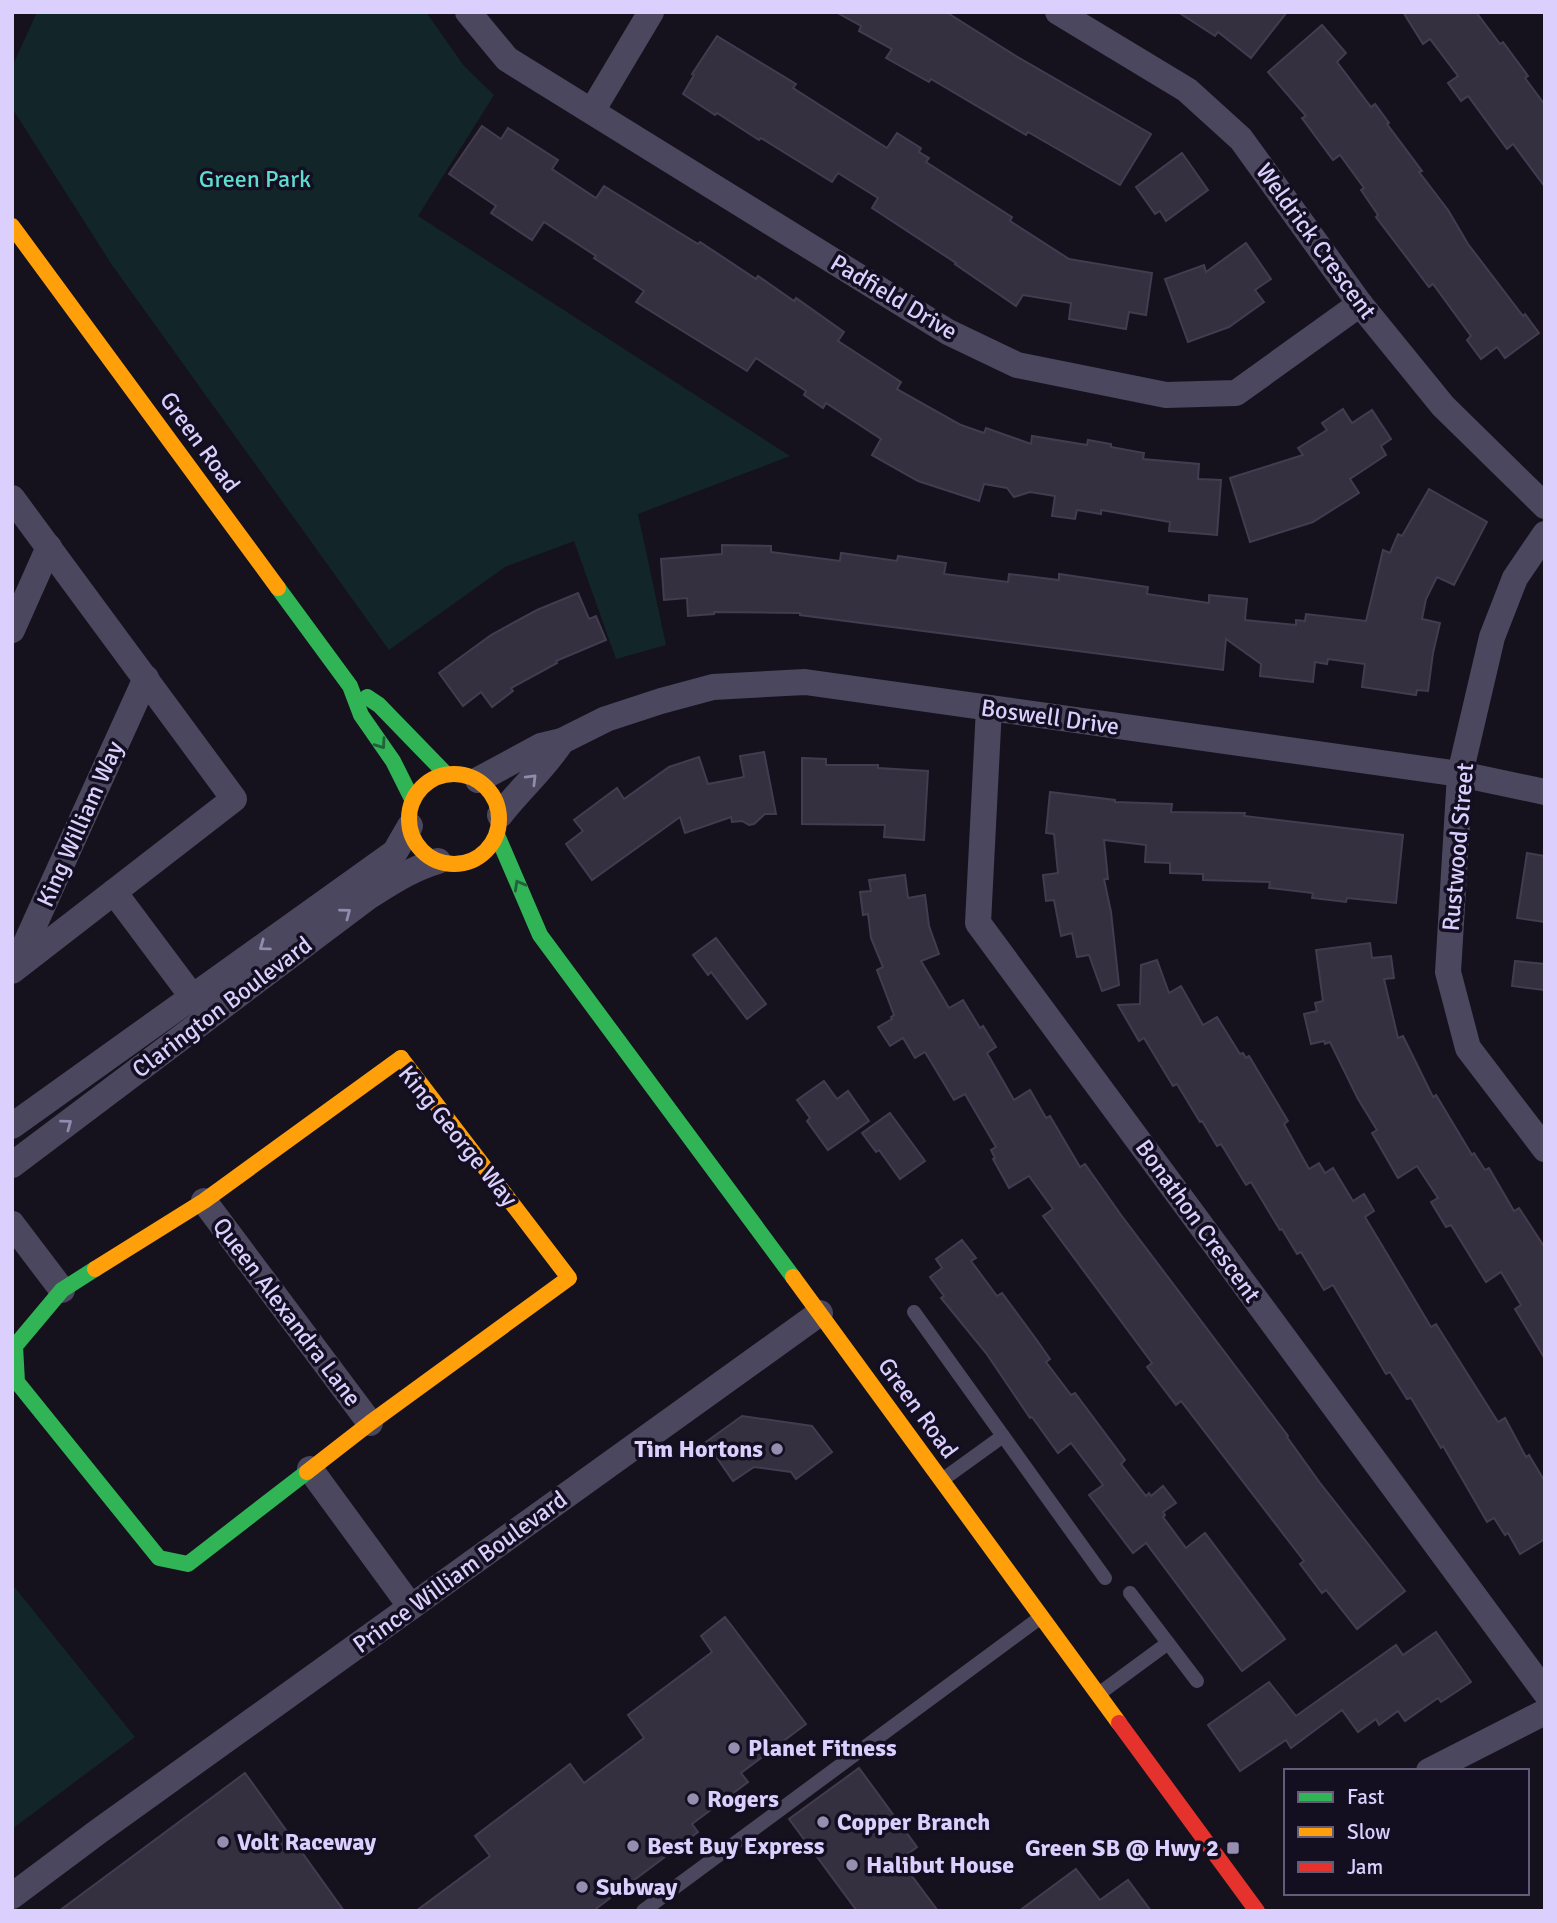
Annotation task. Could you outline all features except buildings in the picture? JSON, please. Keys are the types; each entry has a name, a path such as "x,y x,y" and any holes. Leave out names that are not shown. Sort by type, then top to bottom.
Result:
{"street":[{"name":"Padfield Drive","path":"468,12 506,58 948,332 1017,365 1166,396 1236,393 1360,304"},
{"path":"592,111 651,12"},
{"name":"Weldrick Crescent","path":"1058,12 1187,90 1241,139 1360,304 1443,406 1545,506"},
{"name":"Green Road","path":"12,226 351,686 361,715 393,761 411,813"},
{"name":"King William Way","path":"12,498 234,799 13,970"},
{"name":"Rustwood Street","path":"1545,534 1515,578 1492,637 1460,774 1448,972 1468,1048 1545,1149"},
{"path":"12,630 49,547"},
{"name":"King William Way","path":"13,970 146,678"},
{"name":"Boswell Drive","path":"478,780 541,746 562,741 606,719 661,701 713,687 805,682 1460,774 1545,792"},
{"name":"Green Road","path":"351,686 379,705 446,774"},
{"name":"Bonathon Crescent","path":"989,708 978,923 1545,1692"},
{"name":"Boswell Drive","path":"498,825 514,797 549,761 562,741"},
{"path":"451,862 487,850 498,825 493,795 478,780 457,774 446,774 426,784 411,813 419,848 481,877"},
{"name":"Clarington Boulevard","path":"12,1165 200,1007 395,852 411,813"},
{"name":"Green Road","path":"498,825 516,878 532,907 540,935"},
{"name":"Clarington Boulevard","path":"12,1126 399,876 417,867 451,862"},
{"path":"114,892 200,1007"},
{"name":"Green Road","path":"517,919 540,935 1257,1911"},
{"name":"King George Way","path":"401,1058 569,1278 370,1423 188,1564 159,1559 17,1382 15,1346 62,1290 204,1201 401,1058"},
{"name":"Queen Alexandra Lane","path":"204,1201 370,1423"},
{"path":"12,1224 62,1290"},
{"name":"Prince William Boulevard","path":"12,1896 820,1313"},
{"path":"310,1469 411,1607"},
{"path":"1434,1769 1545,1712"},
{"name":"Prince William Boulevard","path":"12,1878 99,1831"}],"lane":[{"path":"914,1312 1105,1578"},
{"path":"942,1480 1003,1436"},
{"path":"1130,1592 1197,1681"},
{"path":"643,1911 1042,1617"},
{"path":"1099,1694 1168,1643"}],"green space":[{"name":"Green Park","path":"37,12 426,12 464,66 494,95 418,216 790,456 638,514 666,645 616,659 574,541 505,567 389,650 112,265 12,108 12,67"},
{"path":"12,1584 135,1737 12,1829"}],"traffic: fast":[{"path":"278,588 350,686 361,715 393,761 413,801"},
{"path":"367,697 379,705 446,774"},
{"path":"497,835 540,935 793,1277"},
{"path":"95,1269 62,1290 15,1346 17,1382 159,1558 188,1564 307,1472"}],"traffic: slow":[{"path":"12,226 278,588"},
{"path":"454,774 471,777 486,787 496,802 499,819 496,836 486,851 471,861 454,864 437,861 422,851 412,836 409,819 412,802 422,787 437,777 454,774"},
{"path":"307,1472 569,1278 401,1058"},
{"path":"95,1269 204,1201 401,1058"},
{"path":"793,1277 1119,1723"}],"traffic: jam":[{"path":"1119,1723 1257,1911"}],"place":[{"name":"Tim Hortons","path":"777,1449"},
{"name":"Planet Fitness","path":"734,1748"},
{"name":"Rogers","path":"693,1799"},
{"name":"Copper Branch","path":"823,1822"},
{"name":"Volt Raceway","path":"223,1842"},
{"name":"Best Buy Express","path":"633,1846"},
{"name":"Green SB @ Hwy 2","path":"1233,1848"},
{"name":"Halibut House","path":"852,1865"},
{"name":"Subway","path":"582,1887"}]}
